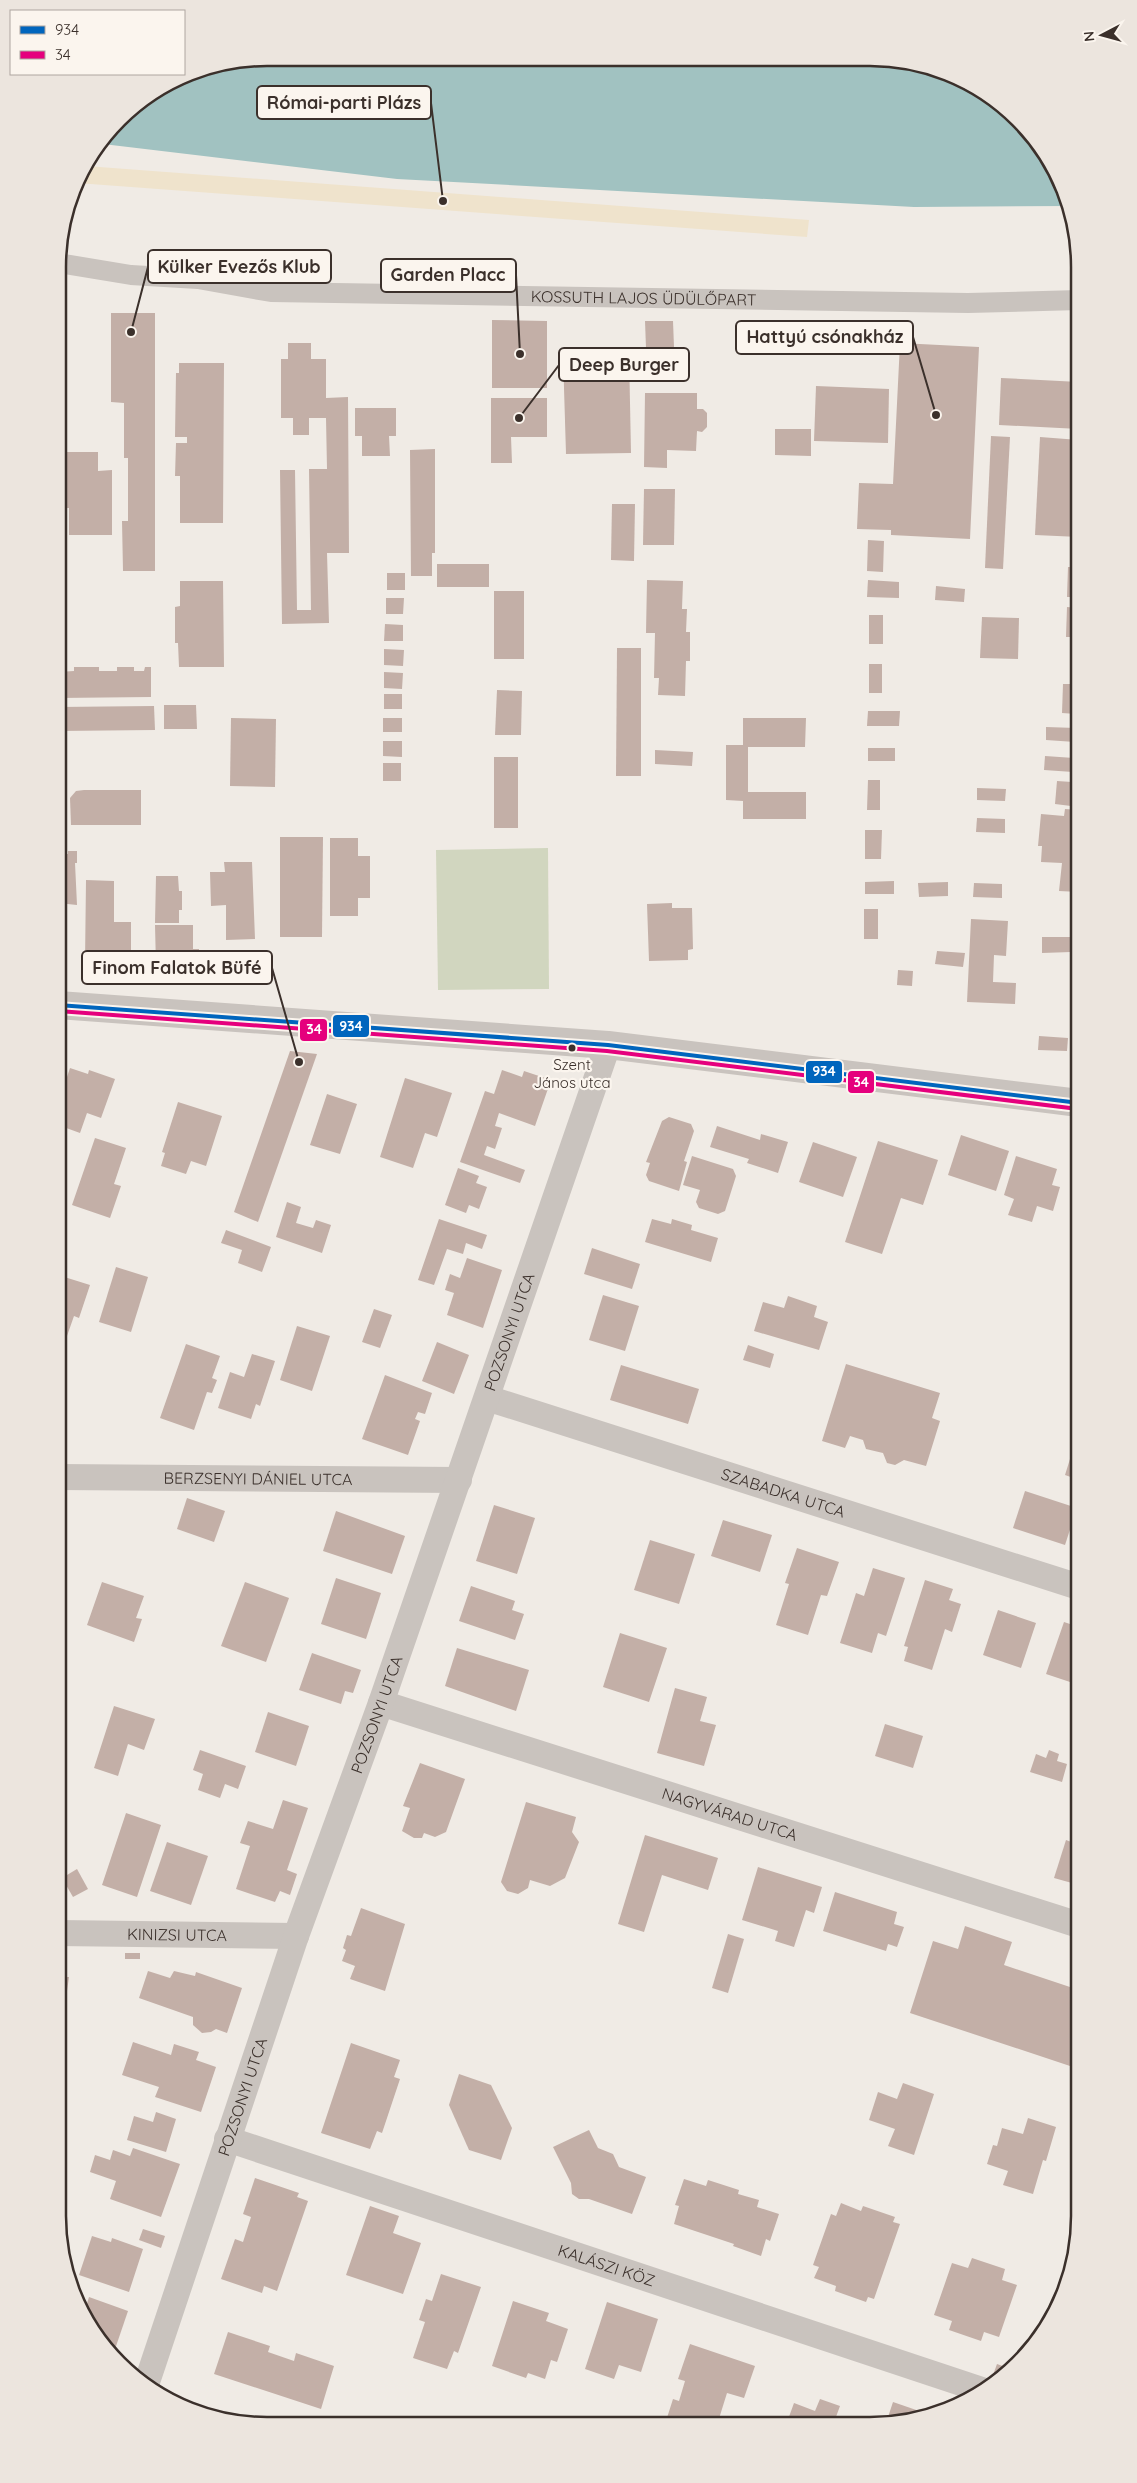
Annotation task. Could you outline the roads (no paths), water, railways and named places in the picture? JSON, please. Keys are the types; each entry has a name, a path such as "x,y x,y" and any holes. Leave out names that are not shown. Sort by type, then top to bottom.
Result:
{"street":[{"name":"KOSSUTH LAJOS ÜDÜLŐPART","path":"66,264 131,275 198,279 271,292 968,303 1071,300"},
{"path":"66,1006 608,1045 1071,1102"},
{"name":"POZSONYI UTCA","path":"148,2378 296,1936 381,1703 608,1045"},
{"name":"SZABADKA UTCA","path":"487,1398 1071,1584"},
{"name":"BERZSENYI DÁNIEL UTCA","path":"66,1477 458,1480"},
{"name":"NAGYVÁRAD UTCA","path":"381,1703 1071,1922"},
{"name":"KINIZSI UTCA","path":"66,1933 296,1936"},
{"name":"KALÁSZI KÖZ","path":"227,2139 974,2387"}],"water":[{"path":"267,66 870,66 909,70 934,77 959,87 992,108 1012,125 1037,156 1050,178 1061,206 914,207 397,179 108,145 135,116 167,93 203,77 241,68"}],"place":[{"name":"Római-parti Plázs","path":"443,201"},
{"name":"Külker Evezős Klub","path":"131,332"},
{"name":"Garden Placc","path":"520,354"},
{"name":"Hattyú csónakház","path":"936,415"},
{"name":"Deep Burger","path":"519,418"},
{"name":"Szent János utca","path":"572,1048"},
{"name":"Finom Falatok Büfé","path":"299,1062"}]}
